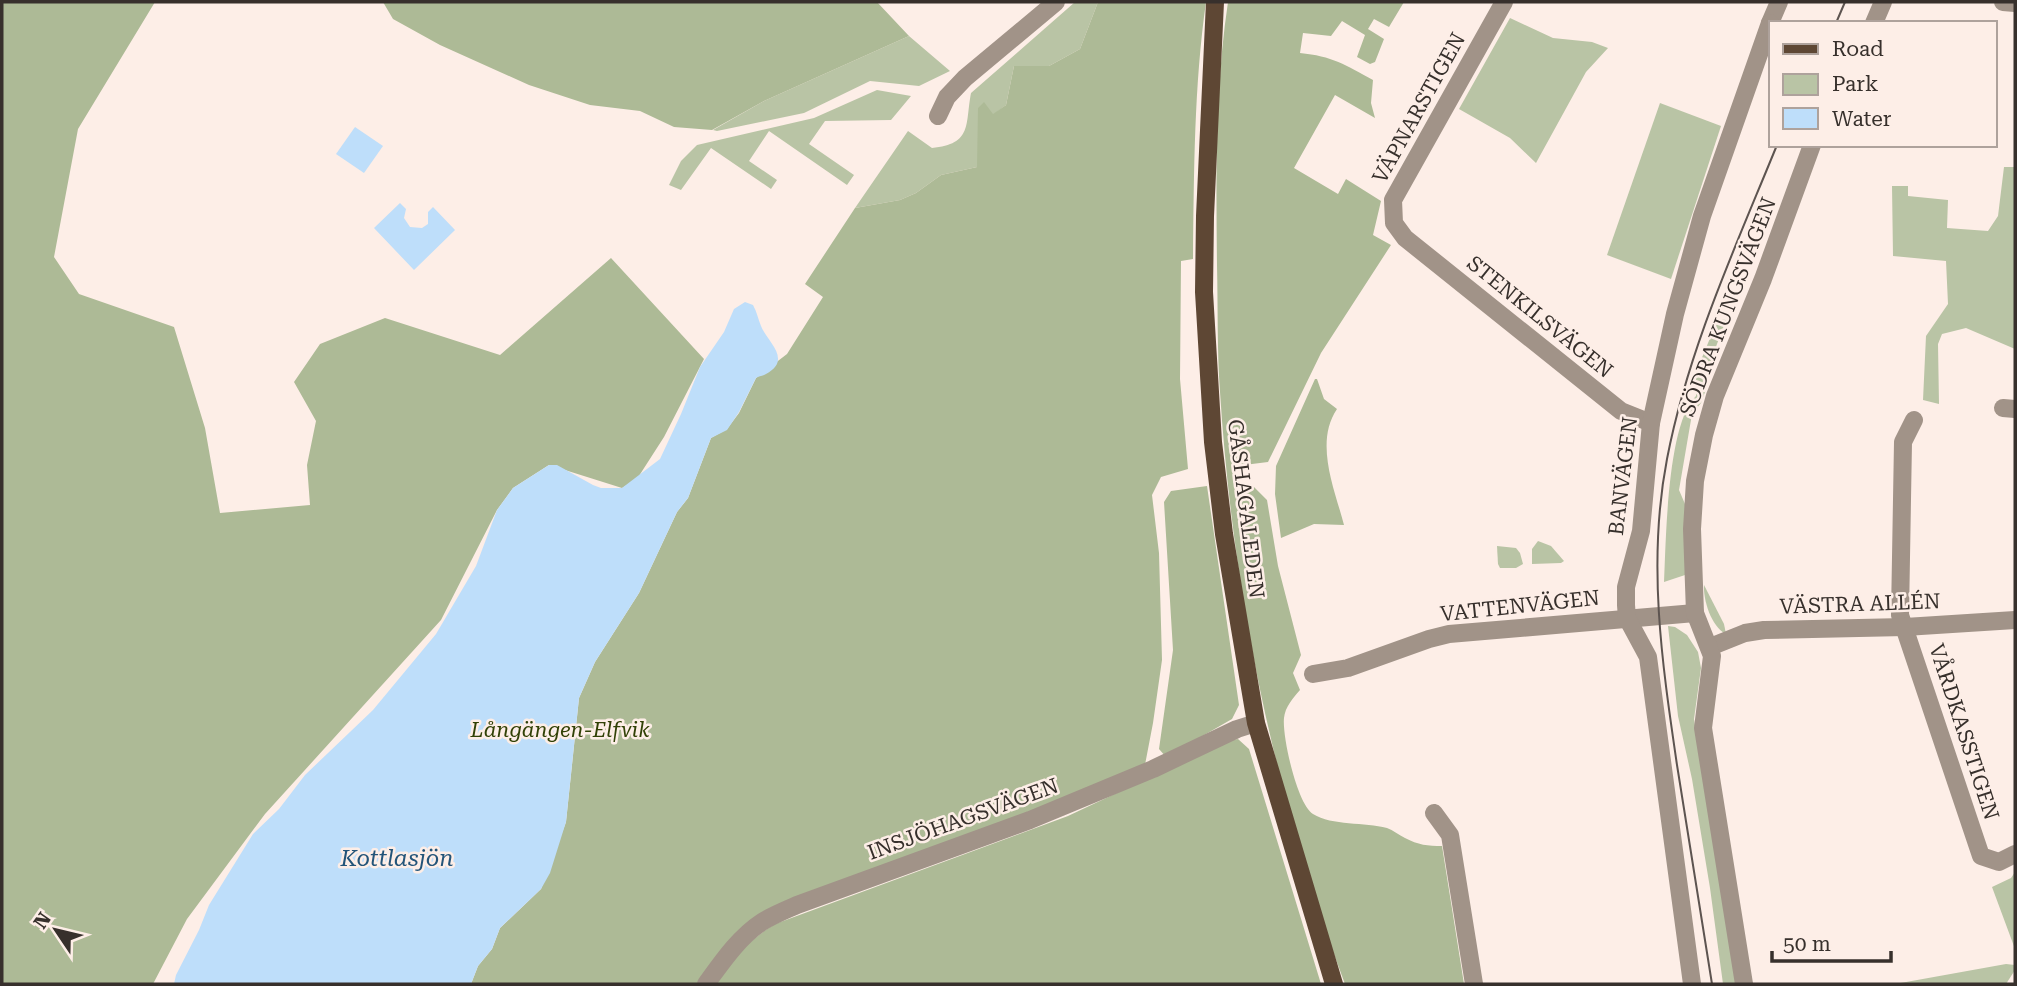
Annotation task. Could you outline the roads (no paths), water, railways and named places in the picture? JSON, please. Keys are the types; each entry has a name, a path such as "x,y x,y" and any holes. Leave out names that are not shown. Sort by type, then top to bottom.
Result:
{"main road":[{"name":"GÅSHAGALEDEN","path":"1217,2 1213,27 1204,292 1208,374 1224,534 1256,723 1334,984"}],"street":[{"path":"937,116 947,97 965,78 1056,2"},
{"name":"VÄPNARSTIGEN","path":"1405,238 1394,223 1393,200 1504,2"},
{"name":"BANVÄGEN","path":"1771,21 1779,2"},
{"path":"1875,21 1883,2"},
{"path":"2003,2 2015,3"},
{"name":"BANVÄGEN","path":"1692,984 1648,657 1627,618 1626,587 1641,531 1651,423 1675,314 1702,216 1769,26"},
{"name":"SÖDRA KUNGSVÄGEN","path":"1744,984 1703,728 1713,665 1710,647 1695,613 1692,529 1695,481 1704,435 1720,383 1763,279 1811,147"},
{"name":"STENKILSVÄGEN","path":"1405,238 1621,411 1651,423"},
{"path":"1905,627 1900,615 1903,442 1914,420"},
{"name":"VATTENVÄGEN","path":"1313,674 1348,668 1429,639 1449,635 1695,613"},
{"name":"VÄSTRA ALLÉN","path":"1710,647 1745,633 1764,630 1905,627 2015,620"},
{"name":"VÅRDKASSTIGEN","path":"1905,627 1981,856 1999,862 2015,854"},
{"name":"INSJÖHAGSVÄGEN","path":"706,984 727,955 748,933 762,922 797,905 1042,815 1256,723"},
{"path":"1434,813 1450,835 1474,984"}],"water":[{"path":"355,127 383,146 364,173 336,154"},
{"path":"400,203 406,209 404,218 410,227 422,228 428,224 428,212 433,207 455,230 414,270 374,228"},
{"name":"Kottlasjön","path":"745,302 753,305 764,332 776,350 777,362 774,368 756,378 727,430 711,438 688,498 677,512 639,593 595,662 579,698 566,822 550,873 541,889 500,928 492,949 478,966 471,984 174,984 209,905 253,834 279,809 305,775 373,710 436,634 476,566 497,510 513,488 549,465 557,465 601,488 622,488 660,459 700,367 724,332 734,309"}],"tram line":[{"path":"1837,21 1845,2"},
{"path":"1712,984 1666,689 1657,574 1658,536 1667,459 1687,378 1729,261 1776,147"}],"park label":[{"name":"Långängen-Elfvik","path":"560,730"}]}
